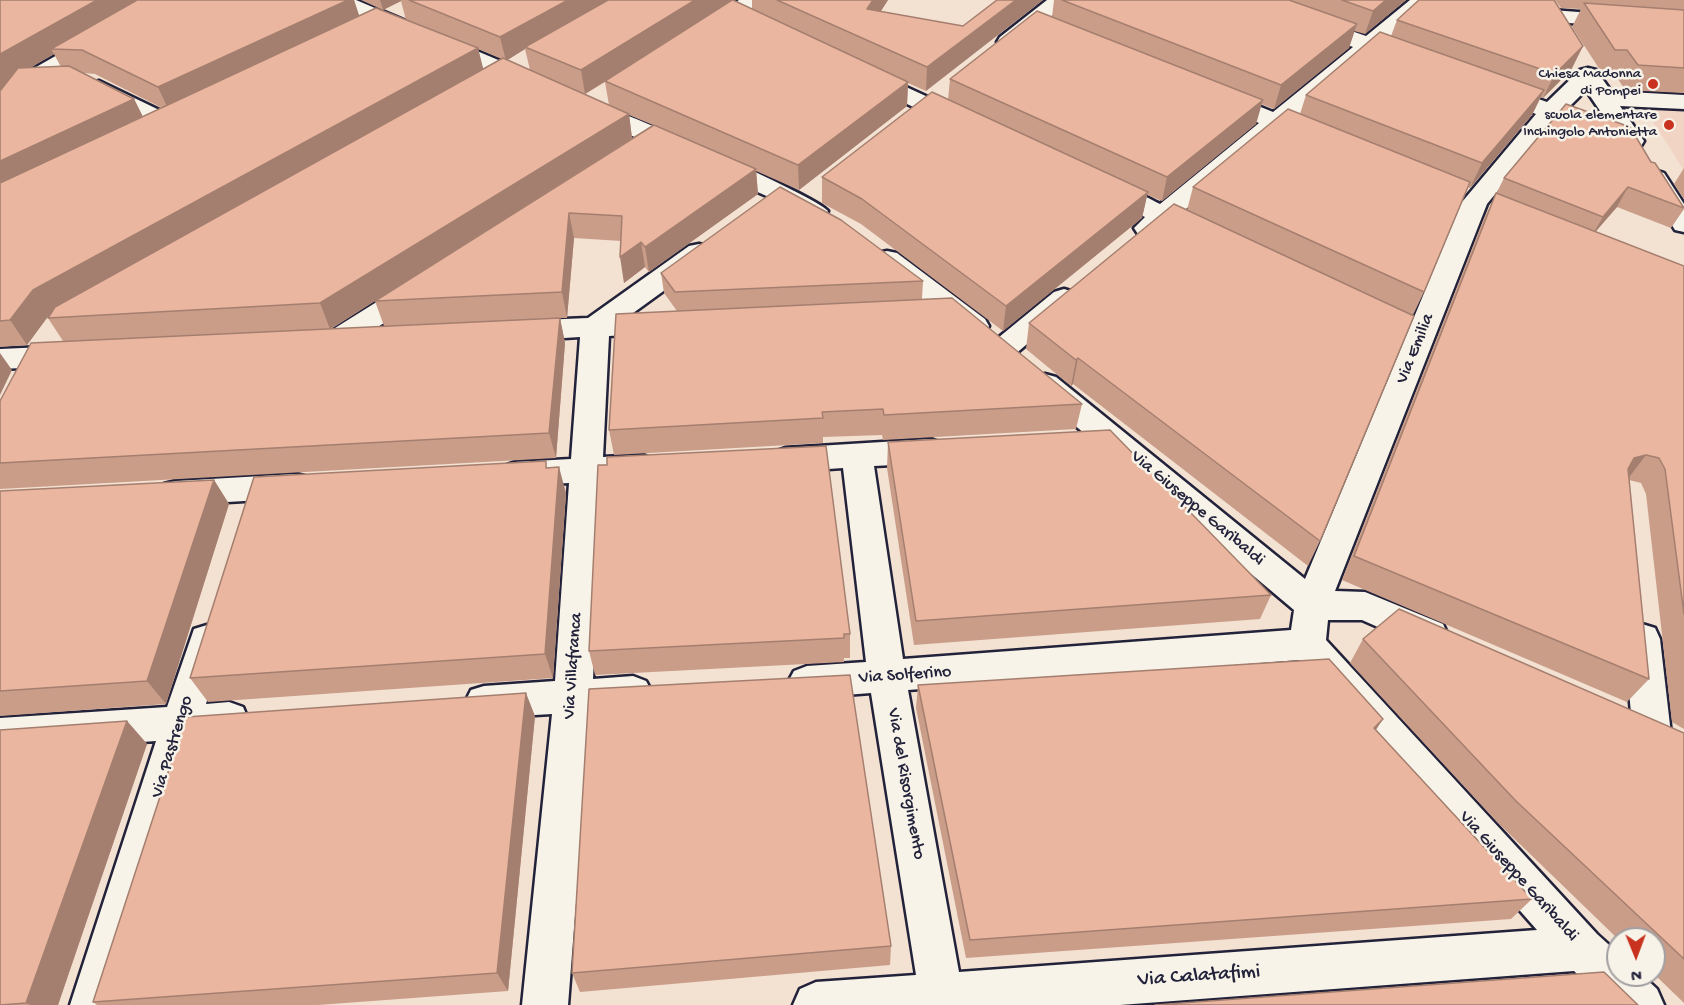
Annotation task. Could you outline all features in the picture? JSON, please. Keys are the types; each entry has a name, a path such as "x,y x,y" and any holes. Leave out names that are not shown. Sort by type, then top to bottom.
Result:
{"street":[{"path":"0,116 12,84 169,0"},
{"path":"339,0 384,20 519,66 579,98 644,144 801,195 841,226"},
{"path":"988,57 1043,27 1060,0"},
{"path":"1243,0 1433,68"},
{"path":"1127,245 1423,0"},
{"path":"1548,8 1684,26"},
{"path":"1548,8 1564,36"},
{"path":"684,44 747,12"},
{"path":"841,64 980,130"},
{"name":"Via Emilia","path":"1312,605 1411,331 1475,202 1551,111 1582,65 1602,98"},
{"path":"477,89 519,66"},
{"path":"12,84 86,81 181,118 149,134"},
{"path":"1476,83 1632,141"},
{"path":"1198,90 1331,144"},
{"path":"1602,98 1684,102"},
{"path":"1602,98 1632,141 1684,225"},
{"path":"1087,180 1227,245"},
{"path":"753,213 801,195"},
{"path":"595,327 715,240"},
{"name":"Via Giuseppe Garibaldi","path":"868,245 957,311 1312,605"},
{"path":"396,337 326,340 436,277"},
{"path":"1003,349 1083,282"},
{"path":"910,313 957,311"},
{"path":"489,332 688,323"},
{"name":"Via Villafranca","path":"545,1005 573,696 595,327"},
{"path":"21,388 37,357 54,332"},
{"path":"0,359 95,354"},
{"path":"1068,444 1115,441"},
{"path":"751,461 963,450"},
{"name":"Via del Risorgimento","path":"857,456 887,678 943,1000"},
{"path":"491,476 668,466"},
{"path":"150,495 248,506 325,485"},
{"path":"1307,644 1312,605 1365,606 1461,649"},
{"path":"1639,608 1652,734"},
{"name":"Via Pastrengo","path":"93,1005 216,611"},
{"name":"Via Giuseppe Garibaldi","path":"1307,644 1582,949 1641,1005"},
{"name":"Via Solferino","path":"771,684 887,678 1307,644"},
{"path":"454,704 666,690"},
{"path":"0,735 264,717"},
{"name":"Via Calatafimi","path":"816,1005 943,1000 1582,949"}],"shaded area":[{"name":"scuola elementare Inchingolo Antonietta","path":"1644,109 1684,110 1684,171 1670,148"}],"building":[{"path":"0,0 97,0 0,54"},
{"path":"137,0 348,0 158,87 82,50 51,49"},
{"path":"409,0 568,0 500,37"},
{"path":"608,0 695,0 581,70 525,47"},
{"path":"732,0 908,82 798,165 605,81"},
{"path":"777,0 873,0 867,9 963,26 997,0 1016,0 927,67"},
{"path":"1062,0 1289,0 1357,24 1281,85"},
{"path":"1342,0 1386,0 1373,11"},
{"path":"1419,0 1554,0 1583,46 1555,74 1397,20"},
{"path":"1584,3 1684,10 1684,68 1638,65 1627,50 1615,50"},
{"path":"376,8 478,48 33,290 10,320 0,321 0,183"},
{"path":"1037,11 1263,100 1167,177 950,79"},
{"path":"1380,32 1544,90 1482,163 1306,95"},
{"path":"503,58 629,114 320,303 48,318 55,307"},
{"path":"69,66 134,99 0,161 0,91 18,68"},
{"path":"932,92 1148,192 1006,306 862,199 822,177"},
{"path":"1566,104 1630,127 1651,162 1655,163 1684,208 1628,187 1603,217 1504,178"},
{"path":"1288,109 1470,182 1424,292 1193,187"},
{"path":"654,125 756,169 645,247 641,242 620,257 622,216 569,213 562,292 375,301"},
{"path":"780,187 841,220 923,281 675,292 661,273"},
{"path":"1496,193 1684,266 1684,614 1665,469 1659,458 1646,455 1634,458 1628,469 1649,679 1354,556"},
{"path":"1174,204 1414,316 1320,541 1029,323"},
{"path":"952,298 1082,404 884,415 883,409 822,412 823,418 609,430 616,314"},
{"path":"560,318 549,433 0,463 0,401 31,343"},
{"path":"1110,430 1271,595 916,621 888,442"},
{"path":"826,446 850,634 844,634 844,638 589,651 598,465 607,465 607,457"},
{"path":"546,461 546,468 559,467 545,654 190,678 254,477"},
{"path":"214,480 147,681 0,691 0,491"},
{"path":"1399,609 1684,733 1684,959 1666,942 1666,927 1650,927 1516,801 1363,639"},
{"path":"1329,659 1383,719 1374,728 1532,899 970,940 918,685"},
{"path":"850,675 891,946 572,973 589,689"},
{"path":"526,693 497,973 93,1002 186,717"},
{"path":"127,721 26,1003 0,1005 0,730"},
{"path":"1604,972 1606,987 1619,987 1638,1005 1155,1005"}],"place":[{"name":"Chiesa Madonna di Pompei","path":"1653,84"},
{"name":"scuola elementare Inchingolo Antonietta","path":"1669,125"}]}
